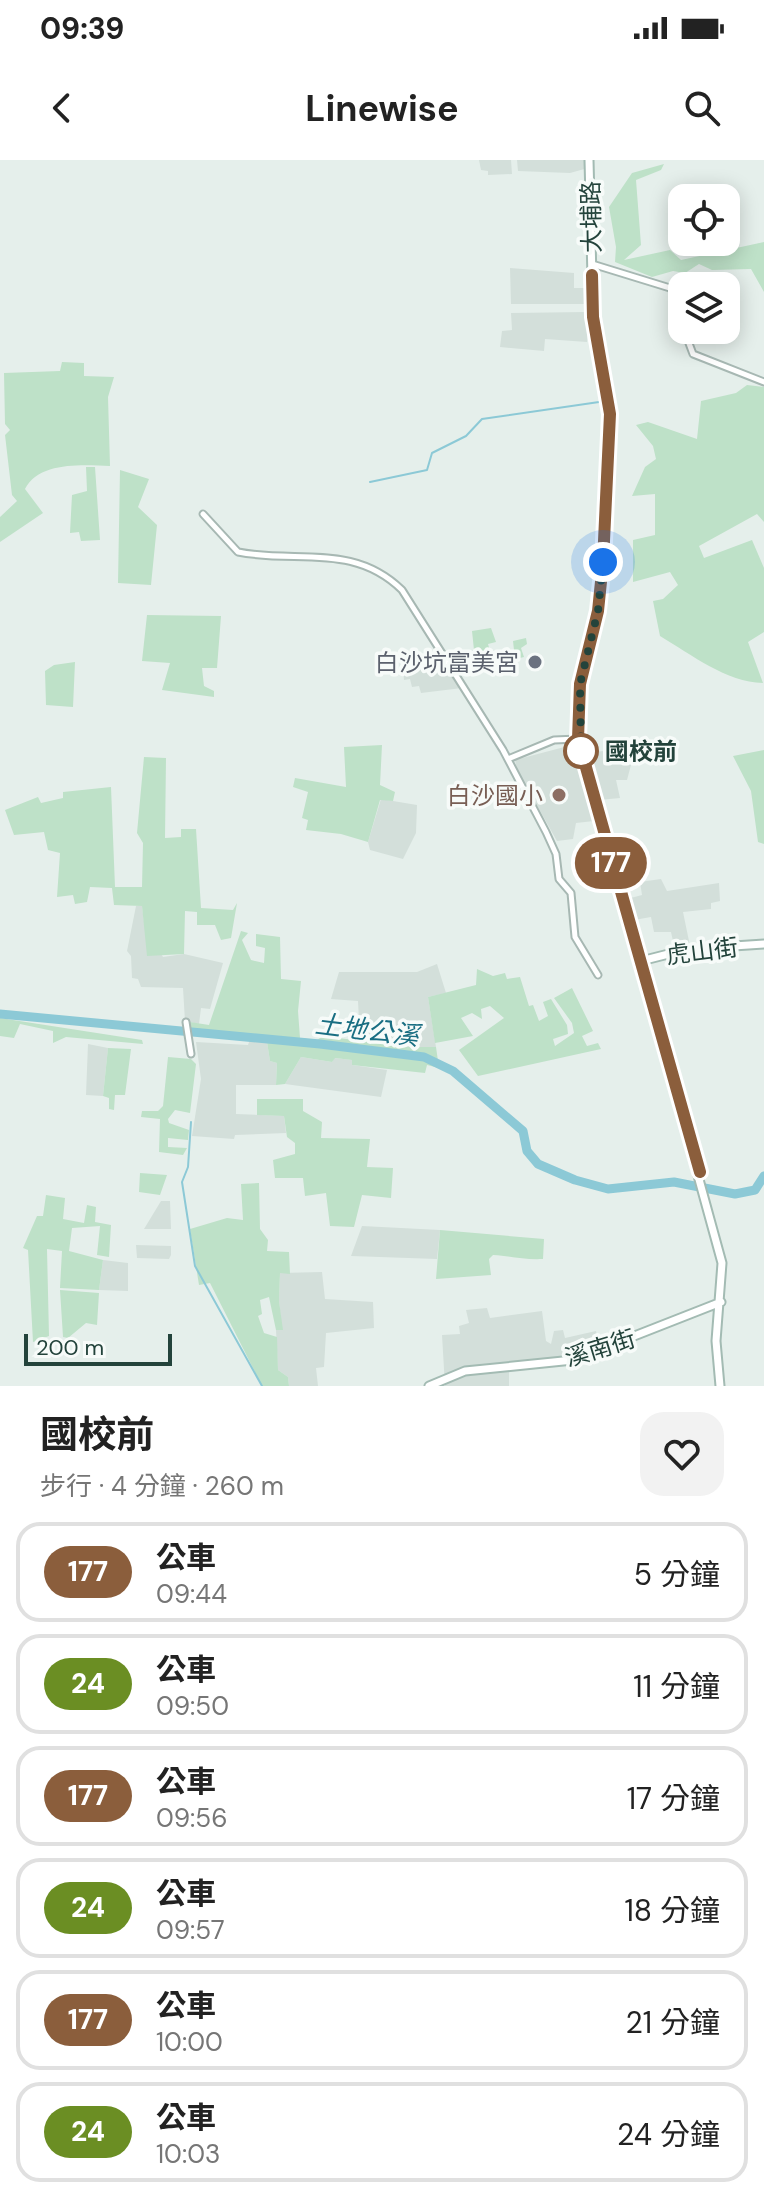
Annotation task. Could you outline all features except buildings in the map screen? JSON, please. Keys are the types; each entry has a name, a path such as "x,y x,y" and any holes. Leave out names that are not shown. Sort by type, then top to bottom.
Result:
{"main road":[{"name":"大埔路","path":"589,160 593,317 609,428 603,562 598,611 580,684 578,739 700,1172 722,1263 716,1341 720,1386"},
{"name":"虎山街","path":"641,961 688,949 764,944"},
{"name":"溪南街","path":"429,1386 439,1385 465,1371 573,1360 721,1302"}],"street":[{"path":"592,264 668,287"},
{"path":"689,344 693,354 764,382"},
{"path":"203,514 238,552 338,558 381,572 399,586 508,759 555,849 559,879 571,893 572,929 598,975"},
{"path":"508,759 554,740 578,739"},
{"path":"186,1025 191,1054"}],"shaded area":[{"path":"479,160 511,160 512,174 488,175 488,171 481,170"},
{"path":"517,160 588,160 588,168 570,173 518,171"},
{"path":"510,268 574,273 574,288 590,288 587,342 545,339 544,351 500,347 502,331 512,330 511,313 586,312 585,304 511,304"},
{"path":"438,651 462,688 421,693 419,686 412,687 410,679 404,680 403,666 419,663"},
{"name":"白沙國小","path":"572,745 594,821 576,823 573,839 557,841 517,770 515,760"},
{"path":"620,749 622,760 632,761 627,780 616,780 620,798 599,800 587,753"},
{"path":"381,799 417,805 416,833 403,859 370,850 368,842"},
{"path":"661,879 667,891 719,883 720,901 711,903 711,909 683,912 690,946 675,950 671,932 654,932 651,917 634,920 627,899 642,895 640,882"},
{"path":"136,906 142,906 144,922 163,957 184,954 223,963 210,1009 201,1008 199,1024 185,1021 183,988 141,987 138,979 132,978 131,956 127,951"},
{"path":"437,964 446,993 428,997 436,1047 408,1047 360,1040 358,1001 331,999 339,972 417,972"},
{"path":"250,1039 267,1042 270,1061 277,1063 276,1085 236,1085 236,1114 284,1116 286,1133 235,1135 234,1139 192,1136 201,1079 196,1042 248,1045"},
{"path":"88,1044 108,1048 103,1096 86,1095"},
{"path":"301,1057 332,1062 334,1058 353,1060 352,1065 387,1070 381,1097 285,1084"},
{"path":"161,1201 170,1201 171,1229 144,1229"},
{"path":"362,1226 440,1230 437,1259 351,1256"},
{"path":"136,1245 171,1246 171,1255 169,1259 137,1258"},
{"path":"103,1260 128,1263 128,1291 99,1290"},
{"path":"322,1272 325,1299 373,1302 374,1328 326,1333 324,1367 316,1368 318,1386 289,1386 288,1377 278,1370 276,1330 282,1330 280,1273"},
{"path":"487,1308 490,1318 542,1311 546,1341 551,1344 554,1331 563,1330 565,1338 596,1331 600,1352 563,1363 545,1359 509,1367 509,1386 445,1386 442,1335 460,1334 459,1326 469,1323 466,1310"}],"green space":[{"path":"664,164 661,170 636,180 641,245 624,260 668,250 668,256 677,256 681,260 699,256 740,256 740,247 764,242 764,292 751,269 712,270 699,264 687,272 673,271 652,277 615,262 616,247 609,207 632,173"},
{"path":"62,362 84,363 84,376 114,377 108,397 110,466 63,467 41,473 25,489 43,513 0,542 0,517 17,501 12,495 5,435 10,430 5,424 4,373 60,371"},
{"path":"747,385 764,387 764,522 757,514 699,546 704,558 752,540 764,568 764,632 748,642 763,683 723,673 660,636 653,601 663,599 678,585 670,572 633,582 633,540 655,535 655,494 632,496 645,467 656,459 653,446 636,425 648,422 697,439 701,401 736,393"},
{"path":"86,467 95,467 100,540 81,541 79,532 70,533 72,495 87,491"},
{"path":"120,470 149,479 138,507 157,525 151,585 118,583"},
{"path":"147,615 221,616 217,668 202,668 204,686 214,691 214,697 162,690 170,663 142,661"},
{"path":"491,628 496,642 488,644 491,655 514,650 513,641 526,638 527,644 521,648 524,657 471,662 454,668 451,663 474,650 472,631"},
{"path":"75,662 73,707 46,705 45,671 54,665"},
{"path":"382,745 380,785 395,792 393,801 380,800 368,842 341,834 306,830 308,820 302,818 308,792 293,787 295,778 346,787 344,747"},
{"path":"764,750 764,844 758,842 751,791 733,756"},
{"path":"144,757 166,758 165,838 181,837 181,829 196,829 201,908 233,910 237,903 231,938 221,940 215,925 197,925 197,912 185,911 184,954 147,956 142,906 114,905 112,888 90,887 87,902 75,904 73,895 57,897 60,853 48,850 44,832 14,835 5,810 38,797 41,803 63,798 63,792 111,787 115,887 142,887 143,843 137,833"},
{"path":"241,931 248,933 242,940 251,960 264,963 265,948 256,946 256,934 280,937 281,979 301,981 298,1011 300,1038 317,1040 323,1036 408,1047 436,1047 439,1068 427,1065 425,1073 352,1065 352,1060 335,1058 332,1062 301,1057 285,1084 276,1085 277,1063 270,1061 267,1042 190,1030 190,1022 209,1025"},
{"path":"477,969 493,976 505,973 507,979 520,977 529,1006 533,1005 539,1021 548,1016 543,1002 551,999 567,1025 568,1034 553,1039 555,1046 574,1033 572,1023 554,998 572,988 593,1031 582,1036 587,1046 598,1043 601,1049 478,1076 459,1050 504,1018 490,1006 481,1009 482,1019 472,1013 461,1018 473,1036 435,1043 428,997 476,985"},
{"path":"0,1018 142,1040 143,1044 66,1037 53,1043 53,1031 20,1024 14,1038 0,1036"},
{"path":"108,1048 131,1049 125,1095 115,1095 114,1110 109,1109 109,1098 103,1096"},
{"path":"168,1057 191,1059 196,1064 190,1113 175,1110 168,1119 169,1123 189,1130 188,1140 168,1138 168,1147 187,1148 183,1155 159,1152 160,1119 141,1117 142,1111 158,1111 163,1106"},
{"path":"257,1099 303,1099 303,1111 322,1122 321,1138 370,1139 367,1167 393,1168 391,1198 362,1195 354,1227 330,1226 326,1193 305,1196 303,1178 275,1178 273,1160 295,1154 295,1143 287,1137 284,1116 257,1115"},
{"path":"140,1173 167,1175 160,1195 139,1192"},
{"path":"259,1183 260,1229 268,1240 267,1251 289,1252 290,1274 280,1273 279,1301 283,1330 276,1330 269,1297 260,1300 262,1314 258,1316 264,1333 277,1337 278,1370 288,1377 289,1386 262,1386 210,1283 199,1285 190,1229 227,1218 243,1220 241,1184"},
{"path":"46,1195 65,1198 63,1219 84,1223 87,1205 96,1207 95,1222 111,1225 109,1257 97,1255 100,1226 72,1228 69,1251 103,1260 99,1290 60,1288 62,1251 47,1249 49,1336 33,1342 28,1250 23,1248 37,1216 43,1216"},
{"path":"440,1230 544,1239 543,1259 493,1255 489,1259 491,1275 436,1279"},
{"path":"60,1290 99,1293 97,1325 86,1323 68,1338 63,1337"}],"waterway":[{"path":"370,482 427,470 432,453 466,436 482,419 599,402"},
{"name":"土地公溪","path":"0,1014 320,1044 424,1057 453,1071 523,1131 527,1151 538,1164 575,1180 608,1189 674,1182 735,1194 755,1190 764,1176"},
{"path":"191,1122 188,1167 182,1182 195,1266 262,1386"}],"bus line":[{"name":"177","path":"592,275 599,365 610,414 603,562 598,611 580,684 578,739 700,1172"}],"place":[{"name":"白沙坑富美宮","path":"535,662"},
{"name":"國校前","path":"581,751"},
{"name":"白沙國小","path":"559,795"}],"route":[{"path":"581,751 578,739 580,684 598,611 603,562"}]}
